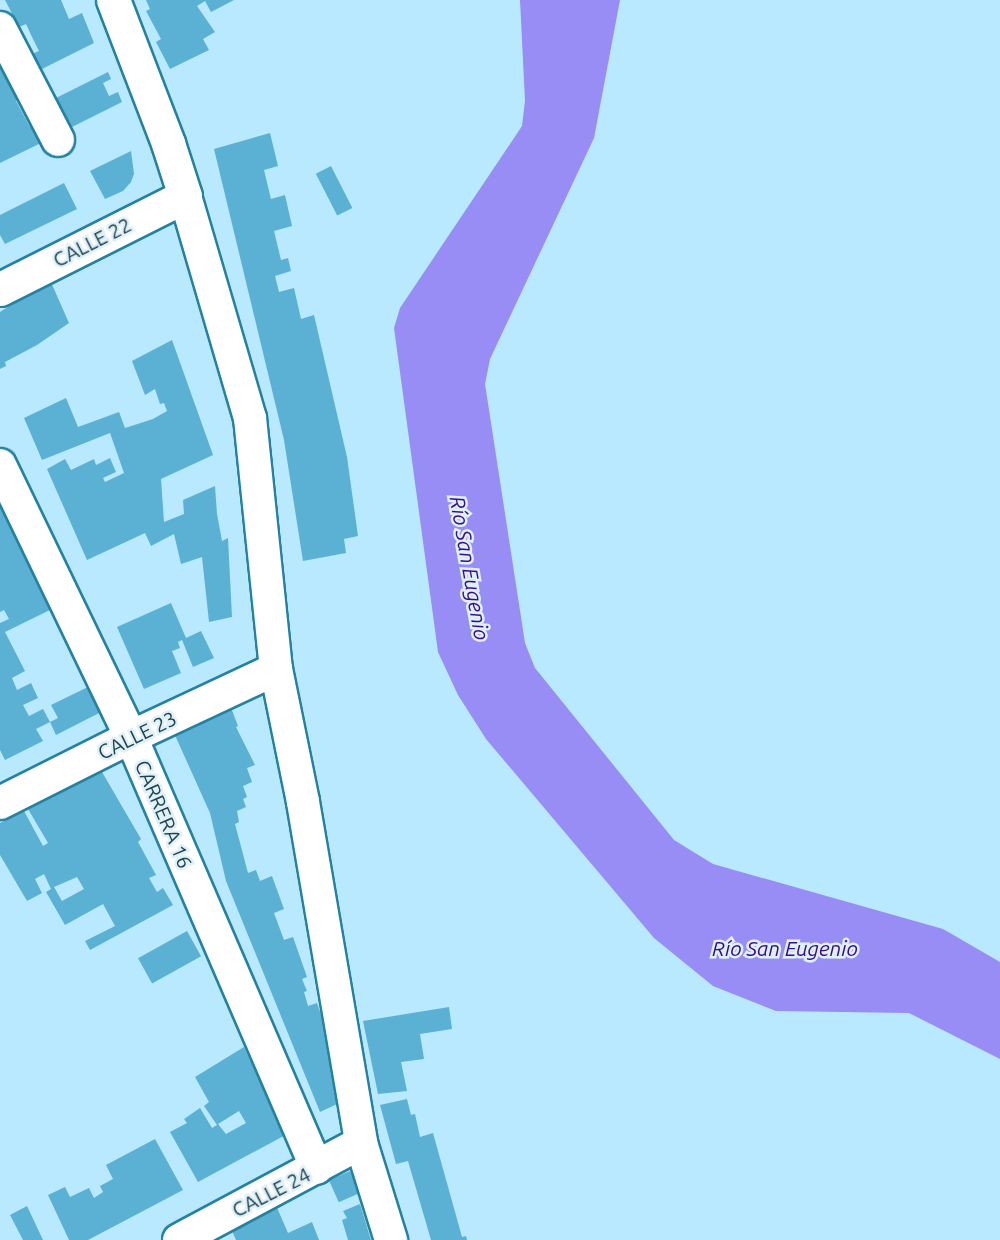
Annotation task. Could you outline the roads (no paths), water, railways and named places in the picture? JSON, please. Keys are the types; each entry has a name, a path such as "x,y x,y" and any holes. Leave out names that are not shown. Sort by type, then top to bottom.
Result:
{"main road":[{"path":"112,0 168,143 185,196"},
{"name":"CALLE 22","path":"0,289 185,196"}],"street":[{"path":"0,28 58,140"},
{"path":"185,196 250,418 276,669 303,802 361,1143 391,1240"},
{"name":"CARRERA 16","path":"0,465 131,737 318,1168"},
{"name":"CALLE 23","path":"0,803 131,737 276,669"},
{"name":"CALLE 24","path":"179,1240 318,1168 361,1143"}],"water":[{"name":"Río San Eugenio","path":"520,0 620,0 594,138 490,359 485,384 525,643 535,668 674,840 713,864 943,929 1000,962 1000,1059 909,1013 776,1011 713,986 654,938 486,739 458,695 438,652 394,328 400,308 522,126 525,101"}]}
